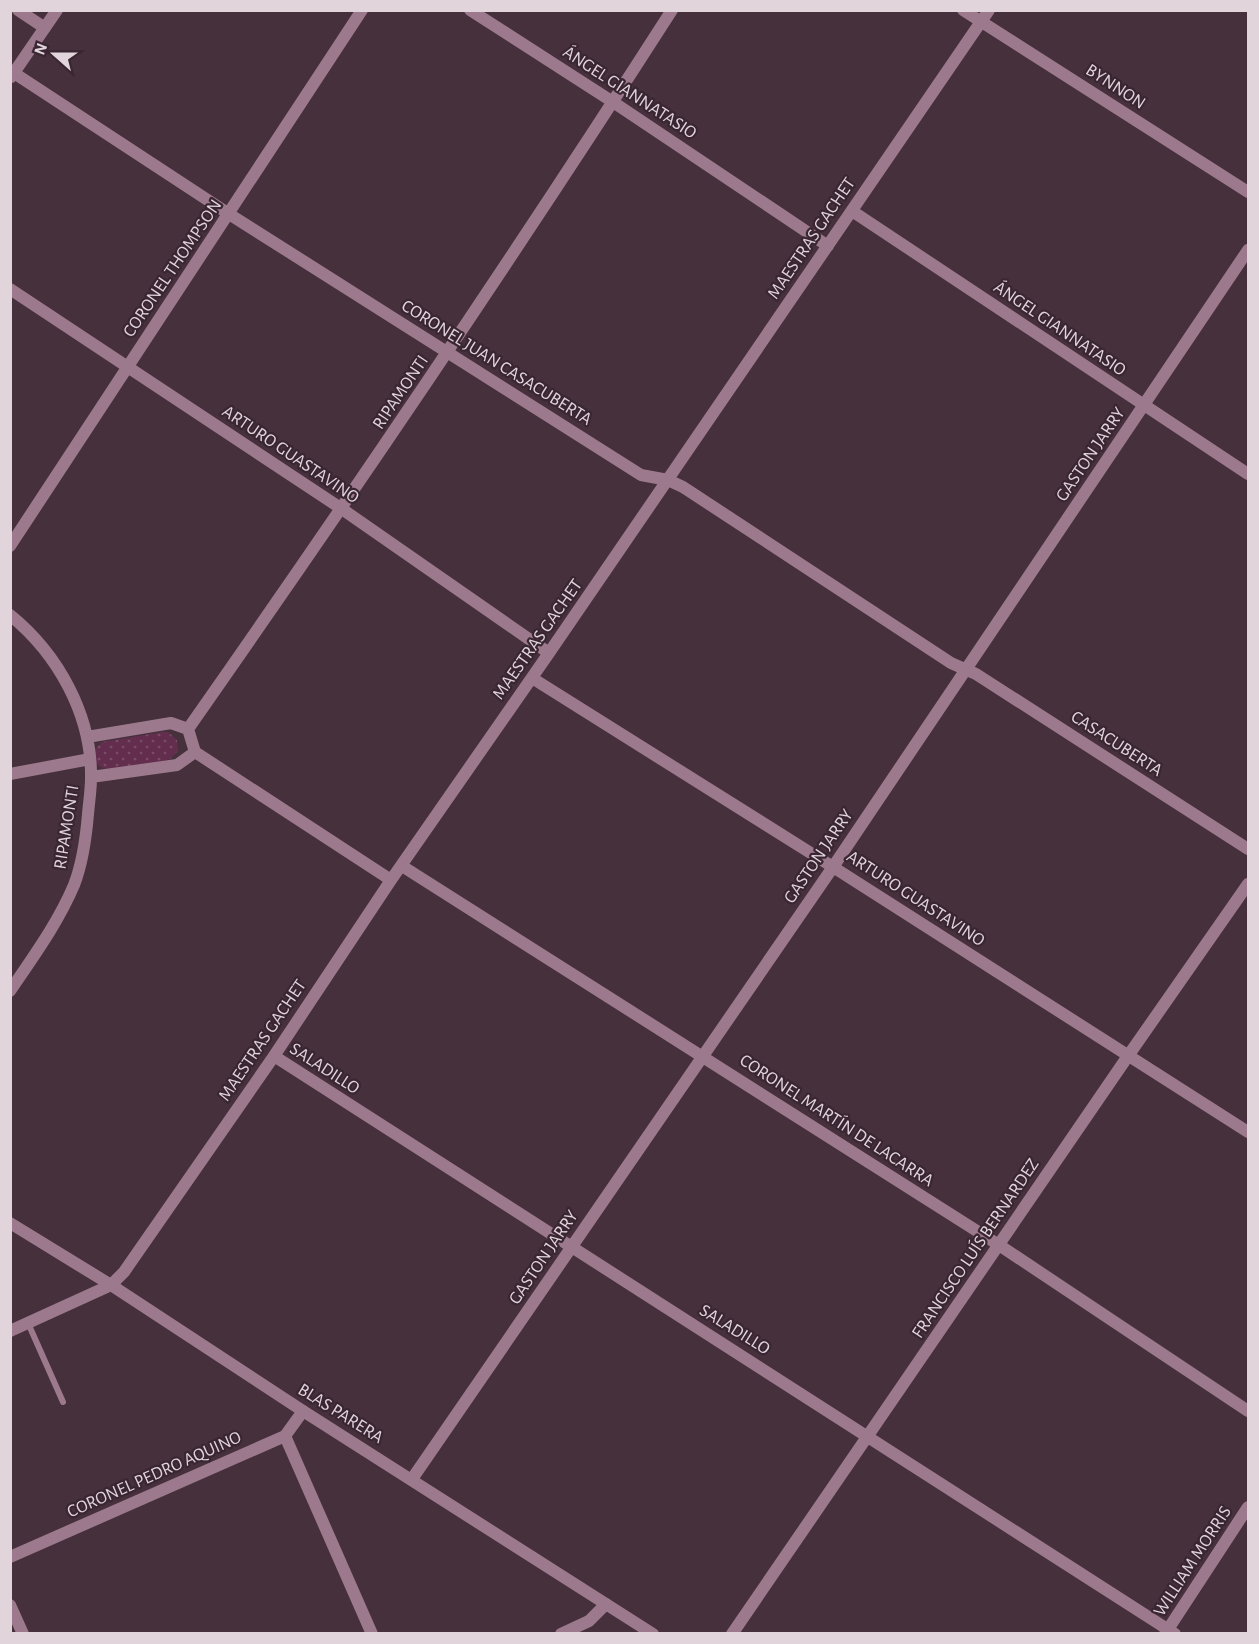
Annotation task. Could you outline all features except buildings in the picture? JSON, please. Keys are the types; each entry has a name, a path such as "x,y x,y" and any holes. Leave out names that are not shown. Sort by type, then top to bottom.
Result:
{"street":[{"path":"18,10 45,28"},
{"path":"12,76 57,10"},
{"name":"CORONEL THOMPSON","path":"10,546 362,10"},
{"name":"ÁNGEL GIANNATASIO","path":"470,10 613,102 828,246"},
{"name":"RIPAMONTI","path":"188,729 342,509 448,352 672,10"},
{"name":"BYNNON","path":"963,10 1248,192"},
{"name":"MAESTRAS GACHET","path":"111,1285 124,1272 274,1056 391,880 989,10"},
{"name":"CORONEL JUAN CASACUBERTA","path":"12,76 641,475 668,480 683,488 951,663 966,669"},
{"name":"ÁNGEL GIANNATASIO","path":"852,211 1248,474"},
{"name":"GASTON JARRY","path":"412,1479 833,867 1248,250"},
{"name":"ARTURO GUASTAVINO","path":"10,289 342,509 549,653"},
{"path":"10,615 54,660 78,706 87,737 90,759 10,774"},
{"name":"CASACUBERTA","path":"966,669 1248,849"},
{"name":"ARTURO GUASTAVINO","path":"532,678 1248,1132"},
{"path":"87,737 171,723 188,729 195,752 391,880"},
{"path":"91,777 177,765 195,752"},
{"name":"RIPAMONTI","path":"10,991 55,923 74,886 82,863 91,777 90,759"},
{"name":"CORONEL MARTÍN DE LACARRA","path":"402,866 999,1245 1248,1412"},
{"name":"FRANCISCO LUÍS BERNARDEZ","path":"732,1634 1248,884"},
{"name":"SALADILLO","path":"274,1056 1170,1632"},
{"name":"BLAS PARERA","path":"10,1223 111,1285 303,1411 653,1634"},
{"path":"10,1331 111,1285"},
{"path":"303,1411 285,1436 372,1634"},
{"name":"CORONEL PEDRO AQUINO","path":"10,1557 285,1436"},
{"name":"WILLIAM MORRIS","path":"1170,1632 1248,1507"},
{"path":"561,1634 589,1621 606,1604"},
{"path":"10,1605 23,1634"}],"lane":[{"path":"28,1323 63,1402"}],"shaded area":[{"path":"168,732 177,740 178,751 170,759 114,769 106,769 96,762 94,750 102,742"}]}
